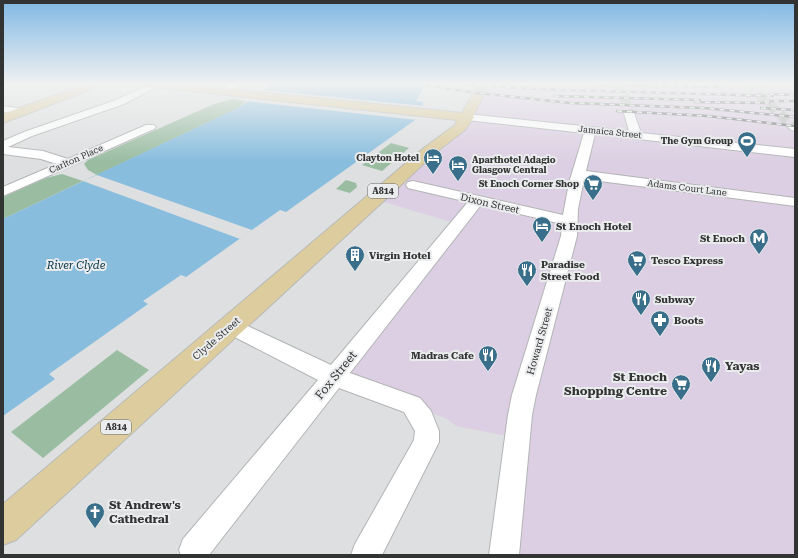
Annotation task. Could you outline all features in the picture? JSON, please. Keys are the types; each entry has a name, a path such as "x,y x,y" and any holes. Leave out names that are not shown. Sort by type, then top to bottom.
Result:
{"main road":[{"path":"3,119 31,109"},
{"name":"Jamaica Street","path":"393,109 425,113 454,111 467,117"},
{"name":"Clyde Street","path":"3,527 430,150 460,127 471,109"},
{"name":"Clyde Street","path":"430,150 449,126 454,111"}],"street":[{"path":"3,109 23,112"},
{"path":"3,145 28,134 99,109"},
{"path":"629,113 636,135"},
{"name":"Jamaica Street","path":"467,117 795,153"},
{"name":"Carlton Place","path":"3,192 150,127"},
{"name":"Howard Street","path":"504,555 520,415 524,395 569,236 568,222 591,130"},
{"path":"3,150 44,155 68,163"},
{"path":"3,157 25,160 51,170"},
{"name":"Adams Court Lane","path":"579,174 795,202"},
{"name":"Dixon Street","path":"412,185 568,222"},
{"name":"Fox Street","path":"194,550 477,201"},
{"path":"230,326 334,377 412,405 422,419 427,430 426,442 366,555"}],"shaded area":[{"path":"471,109 795,109 795,555 504,555 517,438 456,426 447,419 334,377 458,224 374,199 395,181 568,221 402,180 457,138 449,136 464,123"}],"green space":[{"path":"203,109 236,109 97,175 88,170 84,164 88,160"},
{"path":"391,143 409,148 382,171 362,165"},
{"path":"62,174 83,181 3,219 3,197 46,178"},
{"path":"346,180 356,183 357,187 350,193 336,189"},
{"path":"117,350 149,370 43,458 11,432"}],"water":[{"name":"River Clyde","path":"236,109 421,109 415,120 286,212 280,210 186,277 181,275 143,301 148,304 49,374 55,379 3,416 3,219"}],"pier":[{"path":"318,109 423,109 417,120"},
{"path":"97,175 252,230 240,239 83,181"}],"tunnel":[{"path":"628,109 629,113"},
{"path":"775,109 794,127"}],"railway":[{"path":"715,109 795,117"},
{"path":"779,109 795,110"},
{"path":"617,111 708,116 795,126"}],"place":[{"name":"The Gym Group","path":"747,158"},
{"name":"Clayton Hotel","path":"433,175"},
{"name":"Aparthotel Adagio Glasgow Central","path":"458,182"},
{"name":"St Enoch Corner Shop","path":"593,201"},
{"name":"St Enoch Hotel","path":"542,243"},
{"name":"St Enoch","path":"759,255"},
{"name":"Virgin Hotel","path":"355,272"},
{"name":"Tesco Express","path":"637,277"},
{"name":"Paradise Street Food","path":"527,287"},
{"name":"Subway","path":"641,316"},
{"name":"Boots","path":"660,337"},
{"name":"Madras Cafe","path":"488,372"},
{"name":"Yayas","path":"711,383"},
{"name":"St Enoch Shopping Centre","path":"681,401"},
{"name":"St Andrew's Cathedral","path":"95,529"}]}
